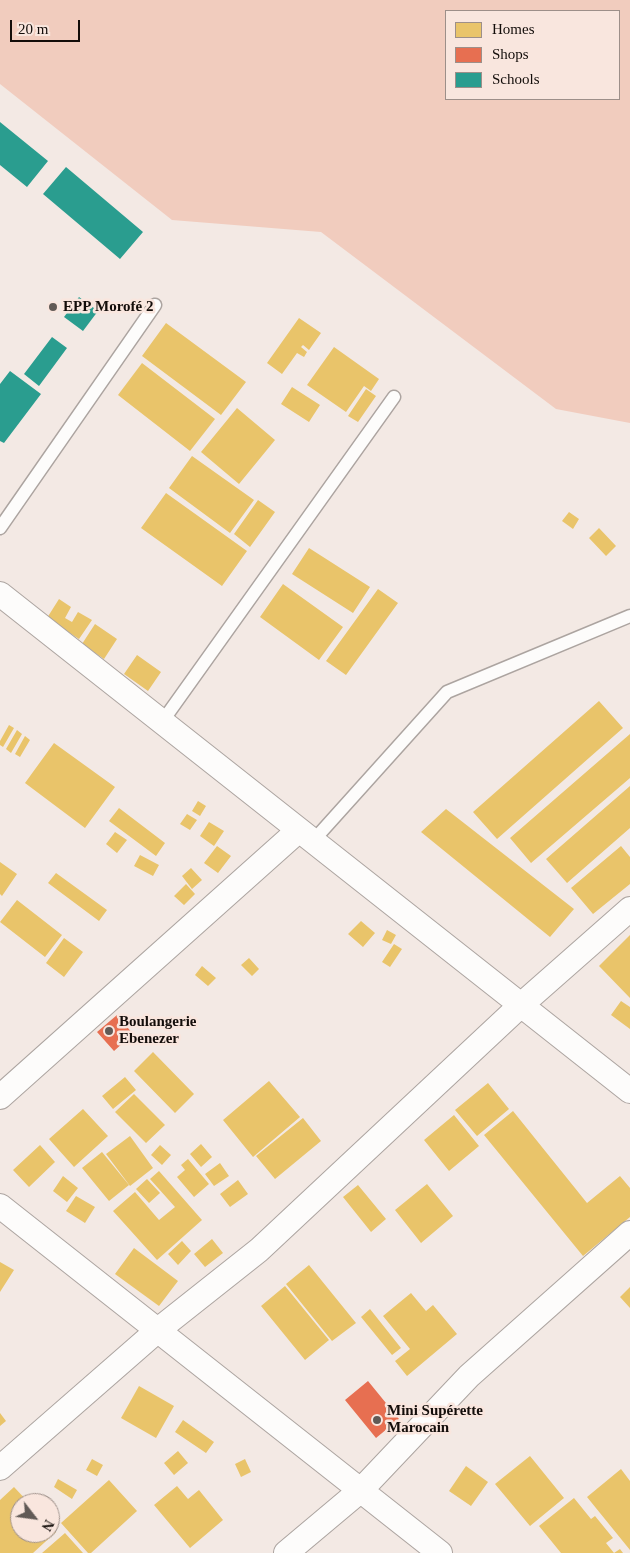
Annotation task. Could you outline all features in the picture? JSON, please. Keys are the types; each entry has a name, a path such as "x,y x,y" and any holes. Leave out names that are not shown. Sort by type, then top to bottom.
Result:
{"street":[{"path":"0,594 630,1091"},
{"path":"0,1097 306,836"},
{"path":"0,1468 158,1330 259,1250 521,1005 630,909"},
{"path":"0,1206 440,1553"},
{"path":"286,1553 361,1490 469,1376 630,1232"}],"lane":[{"path":"0,528 155,305"},
{"path":"162,722 394,397"},
{"path":"306,836 447,692 630,616"}],"shaded area":[{"path":"0,0 630,0 630,423 556,409 321,232 172,220 0,84"}],"building: Homes":[{"path":"299,318 321,333 309,350 303,345 301,347 307,352 304,357 297,353 282,374 267,363"},
{"path":"166,323 246,382 221,415 142,356"},
{"path":"334,347 379,379 371,391 364,386 346,412 307,385"},
{"path":"142,363 215,419 190,451 118,395"},
{"path":"292,387 320,405 309,422 281,404"},
{"path":"366,389 376,396 358,422 348,416"},
{"path":"237,408 275,440 239,484 201,452"},
{"path":"192,456 254,500 230,533 169,488"},
{"path":"166,493 247,551 222,586 141,528"},
{"path":"258,500 275,512 250,547 234,534"},
{"path":"569,512 579,519 573,529 562,521"},
{"path":"599,528 616,546 606,556 589,538"},
{"path":"309,548 370,587 353,613 292,574"},
{"path":"283,584 343,627 319,660 260,617"},
{"path":"378,589 398,603 346,675 326,661"},
{"path":"59,599 71,607 65,618 72,622 78,612 92,620 79,639 47,618"},
{"path":"95,624 117,639 104,659 82,644"},
{"path":"137,655 161,672 148,691 124,674"},
{"path":"599,701 623,728 497,839 473,812"},
{"path":"9,725 14,728 3,747 0,745 0,741"},
{"path":"17,730 22,734 11,753 6,749"},
{"path":"630,734 630,778 531,863 510,838"},
{"path":"25,736 30,740 20,757 15,754"},
{"path":"54,743 115,787 85,828 25,783"},
{"path":"630,786 630,828 567,883 546,859"},
{"path":"198,801 206,806 200,816 192,811"},
{"path":"119,808 165,843 156,856 109,821"},
{"path":"446,809 574,909 550,937 421,832"},
{"path":"187,814 197,820 190,830 180,824"},
{"path":"209,822 224,831 214,846 200,836"},
{"path":"115,832 127,840 117,853 106,844"},
{"path":"217,846 231,856 218,873 204,863"},
{"path":"621,846 630,857 630,884 593,914 571,888"},
{"path":"140,855 159,865 153,876 134,866"},
{"path":"0,862 17,874 2,896 0,894"},
{"path":"191,868 202,880 192,889 182,876"},
{"path":"56,873 107,910 99,921 48,883"},
{"path":"186,884 195,894 184,905 174,896"},
{"path":"17,900 62,935 45,957 0,922"},
{"path":"361,921 375,933 363,947 348,934"},
{"path":"387,930 396,935 391,944 382,940"},
{"path":"630,935 630,998 599,966"},
{"path":"64,938 83,952 64,977 46,963"},
{"path":"394,944 402,949 390,967 382,962"},
{"path":"249,958 259,969 252,976 241,965"},
{"path":"202,966 216,978 208,986 195,975"},
{"path":"621,1001 630,1007 630,1029 611,1015"},
{"path":"153,1052 194,1094 175,1113 134,1071"},
{"path":"125,1077 136,1090 113,1109 102,1096"},
{"path":"269,1081 300,1117 253,1157 223,1120"},
{"path":"488,1083 509,1109 477,1136 455,1110"},
{"path":"134,1094 165,1125 146,1143 115,1112"},
{"path":"83,1109 108,1136 74,1167 49,1139"},
{"path":"513,1111 587,1203 620,1176 630,1188 630,1217 583,1256 484,1135"},
{"path":"454,1115 479,1146 449,1171 424,1140"},
{"path":"303,1118 321,1141 275,1179 256,1156"},
{"path":"130,1136 153,1168 130,1186 106,1154"},
{"path":"201,1144 212,1157 201,1167 190,1154"},
{"path":"40,1145 55,1162 29,1187 13,1170"},
{"path":"160,1145 171,1155 162,1165 151,1155"},
{"path":"102,1152 129,1185 109,1201 82,1168"},
{"path":"188,1159 209,1184 194,1197 177,1177 185,1170 181,1165"},
{"path":"220,1163 229,1176 214,1186 205,1174"},
{"path":"159,1171 202,1220 157,1260 113,1211 135,1192 159,1220 175,1207 150,1179"},
{"path":"63,1176 78,1188 67,1202 53,1191"},
{"path":"147,1179 160,1193 149,1203 136,1189"},
{"path":"238,1180 248,1194 230,1207 220,1194"},
{"path":"427,1184 453,1216 421,1243 395,1210"},
{"path":"358,1185 386,1219 371,1232 343,1197"},
{"path":"76,1196 95,1207 85,1223 66,1211"},
{"path":"212,1239 223,1253 205,1267 194,1254"},
{"path":"182,1241 191,1251 178,1265 168,1254"},
{"path":"134,1248 178,1281 159,1306 115,1274"},
{"path":"0,1262 14,1270 0,1292"},
{"path":"309,1265 356,1323 332,1341 286,1284"},
{"path":"285,1286 329,1340 305,1360 261,1306"},
{"path":"630,1287 630,1308 620,1297"},
{"path":"411,1293 426,1311 433,1305 457,1334 407,1376 395,1361 410,1349 383,1316"},
{"path":"370,1309 401,1348 392,1355 361,1317"},
{"path":"139,1386 174,1406 156,1438 121,1418"},
{"path":"0,1413 6,1421 0,1426"},
{"path":"183,1420 214,1442 206,1453 175,1432"},
{"path":"178,1451 188,1463 174,1475 164,1463"},
{"path":"530,1456 564,1498 530,1526 495,1484"},
{"path":"92,1459 103,1465 97,1476 86,1470"},
{"path":"245,1459 251,1472 241,1477 235,1464"},
{"path":"466,1466 488,1482 471,1506 449,1491"},
{"path":"621,1469 630,1481 630,1550 587,1497"},
{"path":"58,1479 77,1490 72,1499 54,1487"},
{"path":"109,1480 137,1511 91,1553 88,1553 61,1523"},
{"path":"177,1486 188,1499 199,1490 223,1520 190,1548 154,1505"},
{"path":"14,1487 20,1493 10,1493 10,1543 44,1543 33,1553 0,1553 0,1500"},
{"path":"574,1498 591,1519 595,1516 613,1538 606,1543 614,1553 561,1553 539,1526"},
{"path":"65,1533 83,1553 42,1553 54,1543 60,1543 60,1537"},
{"path":"620,1549 623,1553 614,1553"}],"building: Shops":[{"path":"117,1015 133,1034 114,1051 97,1032"},
{"path":"368,1381 399,1419 376,1438 345,1400"}],"building: Schools":[{"path":"0,122 48,161 27,187 0,165"},
{"path":"66,167 143,232 120,259 43,194"},
{"path":"79,297 98,311 83,331 64,317"},
{"path":"52,337 67,348 39,386 24,374"},
{"path":"10,371 41,394 4,443 0,441 0,384"}],"place":[{"name":"EPP Morofé 2","path":"53,307"},
{"name":"Boulangerie Ebenezer","path":"109,1031"},
{"name":"Mini Supérette Marocain","path":"377,1420"}]}
